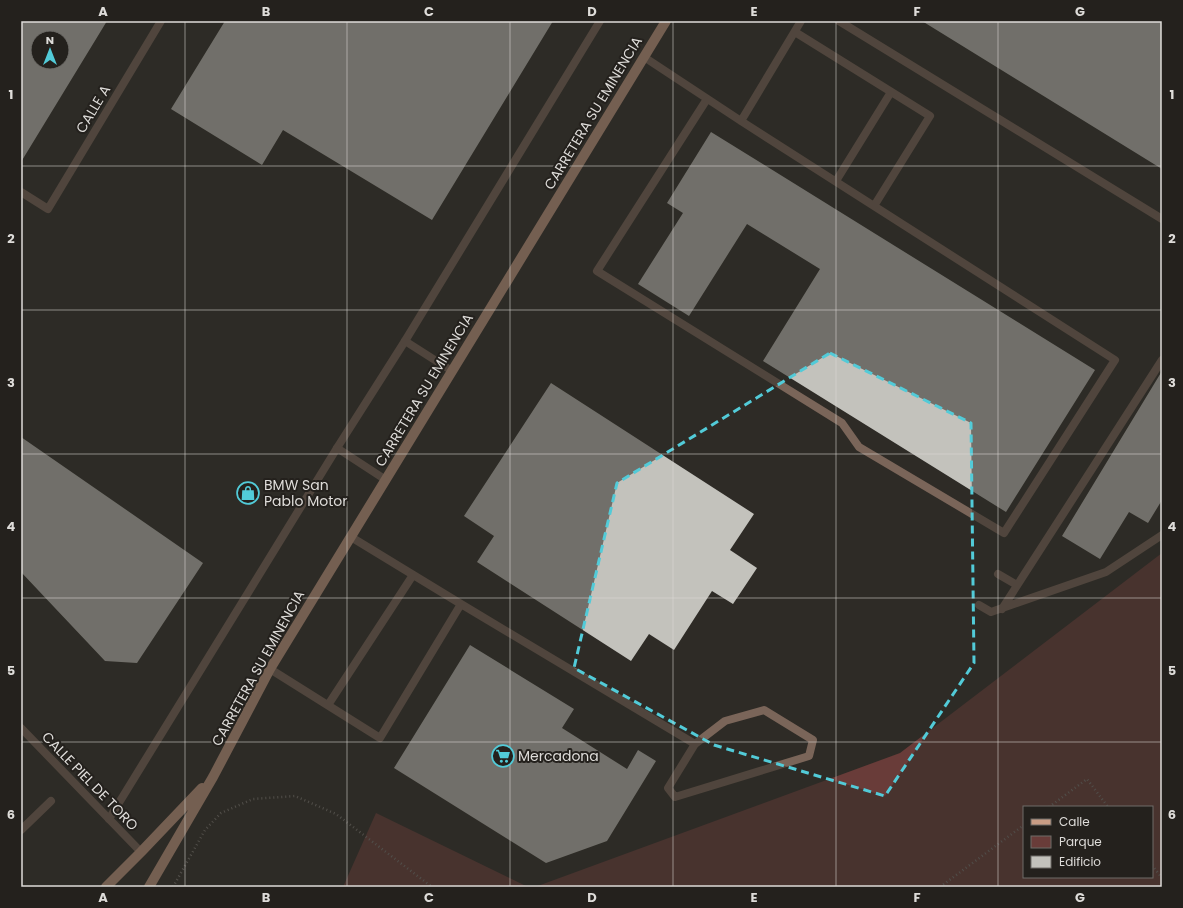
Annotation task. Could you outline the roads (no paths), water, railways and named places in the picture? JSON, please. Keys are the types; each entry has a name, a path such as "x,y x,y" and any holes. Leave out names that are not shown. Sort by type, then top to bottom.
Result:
{"main road":[{"name":"CARRETERA SU EMINENCIA","path":"150,887 213,777 270,669 666,21"},
{"name":"CARRETERA SU EMINENCIA","path":"106,887 213,777"}],"street":[{"name":"CALLE A","path":"21,192 48,209 161,21"},
{"path":"109,819 337,448 405,341 600,21"},
{"path":"741,121 801,21"},
{"path":"839,21 1162,219"},
{"path":"795,32 930,116 874,206"},
{"path":"644,57 707,98 741,121 1115,360 1004,533 858,447 842,423 597,271 707,98"},
{"path":"836,181 891,92"},
{"path":"405,341 452,370"},
{"path":"1002,609 1162,360"},
{"path":"337,448 386,480"},
{"path":"979,605 991,612 1106,572 1162,535"},
{"path":"351,537 695,744"},
{"path":"998,574 1017,585"},
{"path":"328,706 413,575"},
{"path":"270,669 380,738 461,604"},
{"path":"764,710 813,740 809,756 675,797 668,788 695,744 725,721 764,710"},
{"name":"CALLE PIEL DE TORO","path":"21,728 141,852"},
{"path":"21,830 51,801"}],"place":[{"name":"BMW San Pablo Motor","path":"248,493"},
{"name":"Mercadona","path":"503,756"}]}
